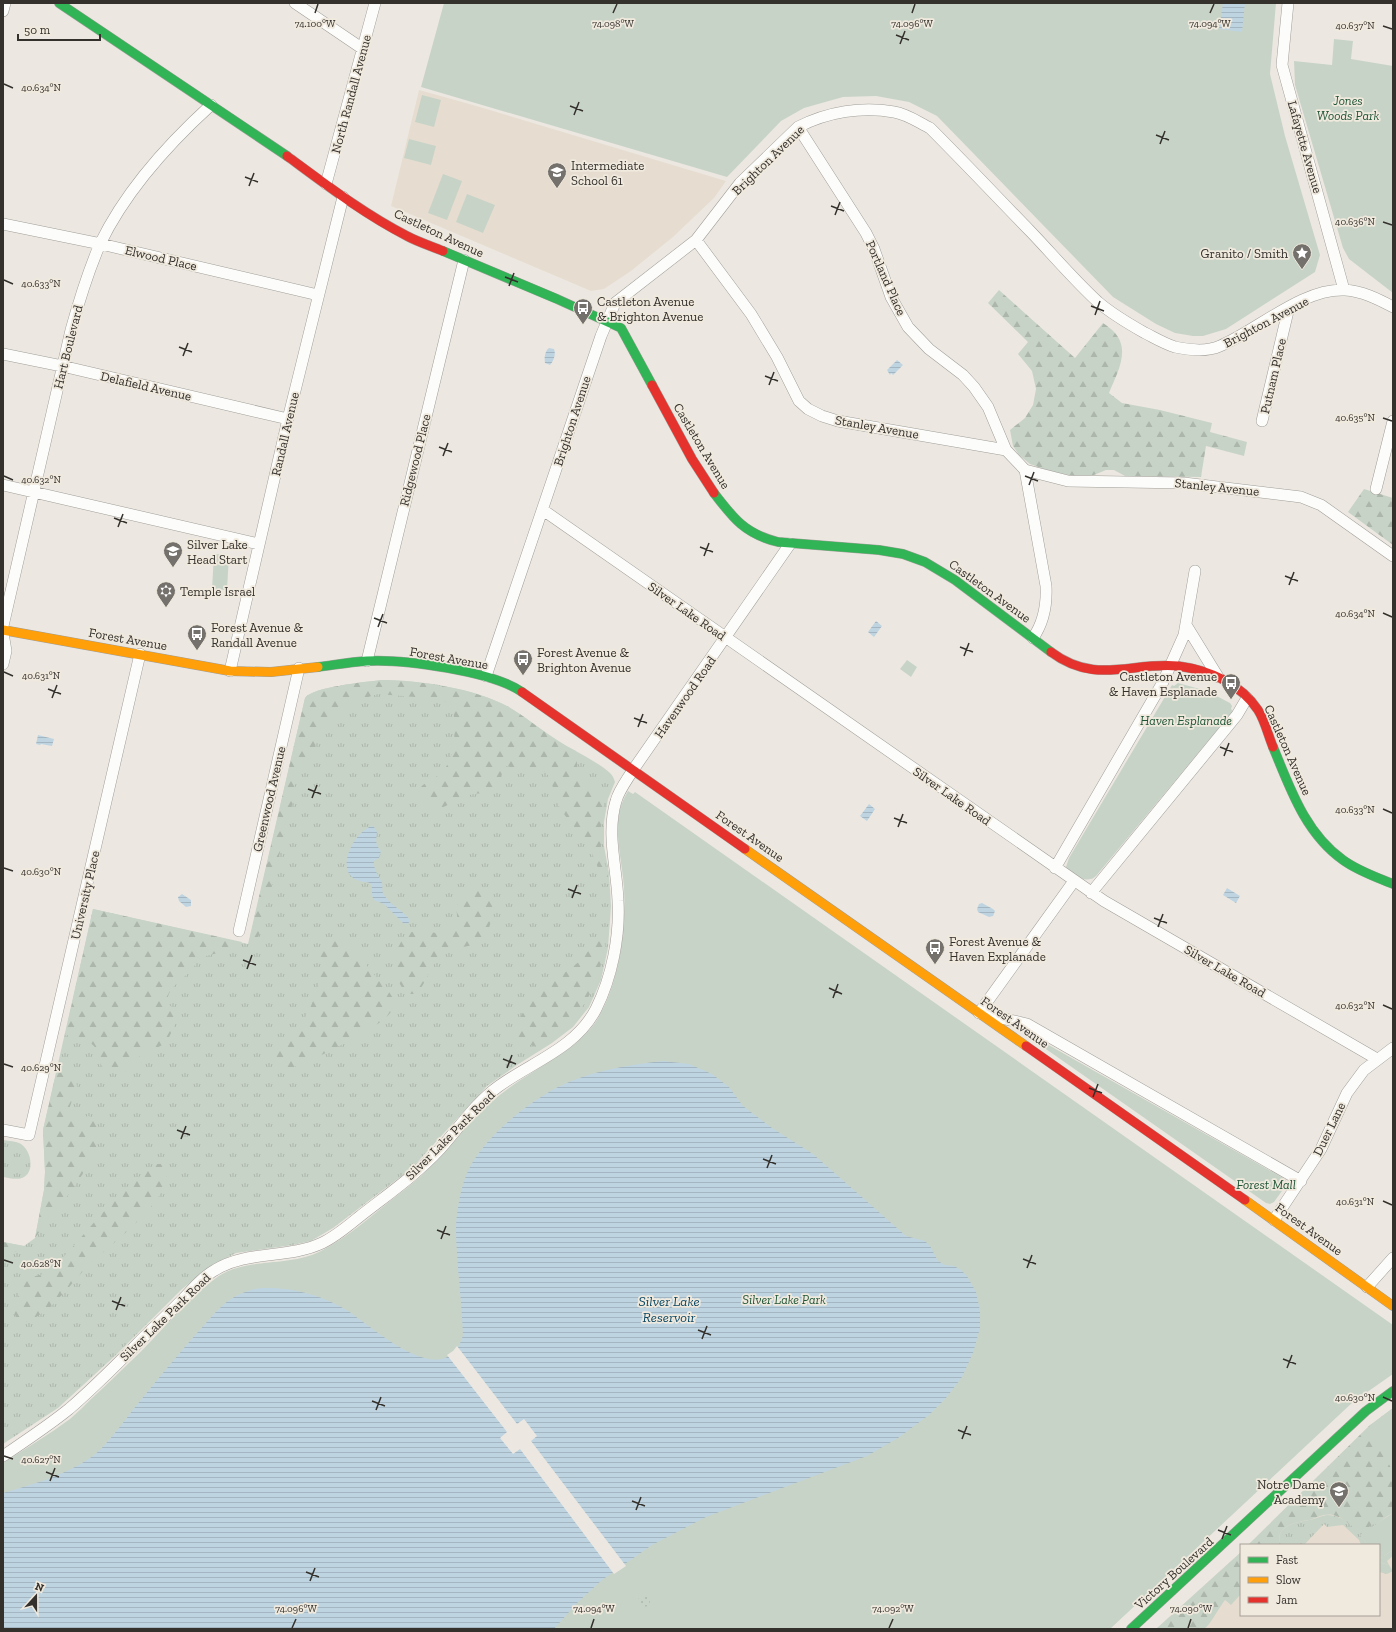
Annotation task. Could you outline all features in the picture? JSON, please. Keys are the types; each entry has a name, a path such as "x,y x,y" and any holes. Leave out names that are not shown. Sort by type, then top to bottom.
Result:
{"main road":[{"name":"Castleton Avenue","path":"59,3 211,105 343,197 407,236 621,328 694,464 727,510 753,533 771,541 790,544 879,550 895,552 918,559 950,576 1062,661 1084,669 1117,671 1171,666 1196,670 1218,677 1231,685 1247,698 1259,713 1300,810 1315,836 1329,851 1348,864 1363,872 1393,884"},
{"name":"Forest Avenue","path":"3,630 230,671 271,672 367,661 388,661 431,666 486,676 516,688 1274,1220 1393,1306"},
{"name":"Victory Boulevard","path":"1131,1629 1243,1527 1366,1410 1393,1391"}],"street":[{"path":"3,11 5,3"},
{"path":"295,3 363,49"},
{"name":"North Randall Avenue","path":"326,184 375,3"},
{"name":"Lafayette Avenue","path":"1288,3 1282,65 1344,290"},
{"name":"Hart Boulevard","path":"3,626 62,366 79,302 101,244 124,202 147,170 211,105"},
{"name":"Brighton Avenue","path":"486,676 606,321 615,303 696,240 740,183 798,127 807,122 846,111 875,111 894,112 912,118 930,128 1098,302 1138,329 1161,342 1174,347 1196,349 1219,347 1289,307 1309,297 1329,291 1344,290 1358,292 1371,296 1393,307"},
{"name":"Portland Place","path":"798,127 866,233 891,297 908,327 929,349 963,375 974,387 988,407 1006,450 1025,470"},
{"name":"Randall Avenue","path":"230,671 288,419 343,197"},
{"name":"Elwood Place","path":"3,224 101,244 318,295"},
{"name":"Stanley Avenue","path":"696,240 751,314 777,357 792,390 799,401 808,409 822,416 838,421 1006,450"},
{"name":"Ridgewood Place","path":"367,661 464,260"},
{"name":"Putnam Place","path":"1262,421 1289,307"},
{"name":"Delafield Avenue","path":"3,354 62,366 288,419"},
{"path":"1376,489 1393,421"},
{"path":"1025,470 1046,586 1047,603 1042,621 1033,638"},
{"name":"Stanley Avenue","path":"1025,470 1068,481 1184,483 1301,497 1321,505 1393,556"},
{"path":"3,485 259,544"},
{"name":"Silver Lake Road","path":"543,510 1091,893 1377,1059"},
{"name":"Havenwood Road","path":"633,770 790,544"},
{"path":"1056,868 1171,666 1181,644 1186,625 1195,571"},
{"path":"1186,625 1218,677"},
{"path":"3,633 6,651 3,664"},
{"name":"University Place","path":"3,1130 29,1135 140,654"},
{"name":"Greenwood Avenue","path":"239,931 299,668"},
{"path":"1091,893 1237,715 1247,698"},
{"name":"Silver Lake Park Road","path":"3,1456 69,1409 198,1283 216,1269 236,1261 257,1256 302,1250 323,1243 353,1222 414,1173 440,1149 488,1094 524,1069 562,1047 582,1030 596,1008 601,996 614,951 618,926 618,902 612,836 612,819 618,794 633,770"},
{"path":"1074,881 980,1013 1027,1024 1301,1181"},
{"name":"Duer Lane","path":"1274,1220 1321,1149 1347,1093 1364,1070 1393,1048"},
{"path":"1367,1287 1393,1258"}],"shaded area":[{"name":"Intermediate School 61","path":"419,90 726,181 714,198 673,237 631,271 604,289 591,291 391,206"},
{"name":"Notre Dame Academy","path":"1369,1426 1393,1472 1393,1629 1156,1629 1240,1553 1240,1616 1380,1616 1380,1544 1249,1544"}],"green space":[{"path":"444,3 1276,3 1270,74 1285,136 1320,255 1315,272 1226,329 1203,336 1175,333 1156,324 1113,297 937,116 909,102 876,96 843,97 804,108 781,121 727,177 421,87"},
{"name":"Jones Woods Park","path":"1334,39 1353,41 1351,59 1393,66 1393,293 1349,259 1343,248 1295,85 1294,61 1332,65"},
{"path":"422,95 441,100 434,127 415,122"},
{"path":"409,139 436,146 431,165 404,158"},
{"path":"443,174 462,181 447,220 428,213"},
{"path":"467,194 495,205 483,233 456,222"},
{"path":"999,290 1075,358 1103,323 1115,333 1120,340 1122,347 1121,363 1109,393 1122,403 1160,410 1212,423 1210,432 1247,442 1244,456 1206,446 1201,477 1125,476 1114,470 1106,470 1094,475 1074,476 1052,472 1030,464 1019,455 1013,446 1010,430 1025,418 1033,405 1036,389 1032,371 1018,354 1028,342 988,303"},
{"path":"1364,489 1393,498 1393,545 1348,512"},
{"path":"214,554 229,555 227,590 212,589"},
{"path":"907,660 917,667 911,677 900,669"},
{"path":"381,680 396,680 446,686 495,700 515,711 557,741 595,762 607,770 612,776 615,782 608,799 604,822 604,846 609,873 611,906 608,948 601,980 589,1007 573,1027 552,1043 487,1086 412,1168 333,1228 311,1241 236,1253 209,1267 181,1290 117,1354 58,1408 3,1444 3,1242 24,1246 35,1238 44,1190 45,1172 43,1130 93,909 248,944 305,698 310,694 328,688"},
{"path":"381,680 396,680 429,684 481,695 509,707 576,751 578,775 599,790 603,795 604,804 601,828 601,850 608,876 606,881 603,880 585,840 568,820 559,806 548,775 538,768 530,768 515,772 508,765 502,773 501,790 498,792 464,796 440,808 425,803 418,793 420,789 424,784 441,773 446,767 453,750 454,721 452,704 439,699 378,694 355,701 322,728 315,747 301,767 295,785 293,801 259,935 255,941 249,942 305,698 310,694 328,688"},
{"name":"Haven Esplanade","path":"1178,683 1207,691 1230,703 1233,711 1096,876 1087,880 1077,876 1070,872 1066,867 1069,858 1172,685 1174,686"},
{"name":"Silver Lake Park","path":"628,791 633,794 635,792 1393,1325 1393,1374 1353,1402 1110,1629 3,1629 3,1463 70,1419 142,1351 193,1297 216,1278 228,1271 241,1267 309,1256 330,1246 357,1228 421,1176 471,1121 489,1104 516,1083 559,1056 582,1038 595,1023 610,993 622,940 624,922 624,888 618,826 622,802"},
{"path":"483,887 488,891 493,905 491,922 484,937 476,944 446,951 434,963 426,980 419,990 415,994 407,994 402,988 394,970 394,957 404,938 408,933 419,931 450,932 455,928 457,920 456,908 460,899 466,893"},
{"path":"93,909 242,942 233,952 212,954 201,958 176,984 170,992 167,1002 171,1006 176,1018 168,1039 160,1046 153,1049 144,1050 131,1067 123,1073 118,1074 110,1072 102,1066 96,1050 91,1043 80,1038 65,1035"},
{"path":"330,939 344,943 364,960 369,969 392,996 394,1000 394,1007 384,1019 361,1034 307,1062 289,1068 282,1066 276,1061 275,1056 282,1041 292,1035 303,1021 311,1006 319,985 321,965 320,953 325,942"},
{"path":"603,939 605,947 599,972 585,1003 578,1013 562,1030 543,1044 533,1046 526,1044 514,1033 515,1027 537,987 563,974 580,961 597,940"},
{"name":"Forest Mall","path":"1024,1031 1285,1179 1287,1184 1274,1202 1270,1204 1266,1203 1023,1033"},
{"path":"64,1068 70,1068 75,1072 77,1087 69,1109 70,1116 77,1120 88,1116 95,1118 99,1136 91,1161 73,1189 35,1238 44,1190 45,1172 43,1130 56,1074"},
{"path":"3,1140 19,1143 25,1147 30,1157 29,1172 26,1176 17,1179 3,1177"},
{"path":"157,1164 162,1164 167,1174 164,1187 155,1202 142,1217 91,1263 43,1313 23,1323 18,1320 14,1313 22,1284 27,1278 44,1274 54,1267 103,1212 129,1186"},
{"path":"3,1242 24,1246 3,1260"},
{"path":"1393,1408 1393,1513 1360,1532 1337,1516 1324,1515 1298,1522 1283,1529 1280,1533 1279,1539 1281,1544 1249,1544 1369,1426"},
{"path":"1393,1408 1393,1472 1369,1426"},
{"path":"1393,1513 1393,1550 1380,1558 1380,1544 1366,1544 1360,1535"},
{"path":"1327,1515 1335,1516 1351,1524 1358,1530 1387,1517 1361,1535 1366,1544 1361,1544 1359,1540 1343,1525 1327,1527 1324,1524 1305,1544 1281,1544 1279,1539 1280,1533 1283,1529 1298,1522"},
{"path":"1393,1550 1393,1556 1387,1561 1389,1565 1380,1562 1380,1558"},
{"path":"1240,1553 1240,1595 1231,1605 1225,1600 1204,1629 1156,1629"},
{"path":"1380,1562 1389,1565 1393,1571 1387,1574 1380,1572"},
{"path":"642,1595 646,1595 650,1601 646,1607 642,1607 638,1603 638,1599"}],"water":[{"path":"1223,3 1245,3 1242,32 1219,29"},
{"path":"549,348 554,349 555,353 554,359 550,365 545,363 546,353"},
{"path":"897,360 903,365 893,375 891,373 890,375 887,370"},
{"path":"876,621 882,626 874,637 868,632"},
{"path":"38,735 54,739 52,746 36,744"},
{"path":"869,804 875,809 867,821 860,816"},
{"path":"372,826 377,832 376,842 381,851 379,858 374,861 374,867 382,882 383,893 389,901 410,920 408,924 403,923 384,904 374,900 370,883 355,879 350,875 347,869 348,854 351,847 361,833"},
{"path":"1227,888 1240,896 1236,903 1223,895"},
{"path":"182,894 191,900 191,906 186,907 179,901 178,897"},
{"path":"982,903 995,911 993,916 989,917 978,912 977,909 979,904"},
{"name":"Silver Lake Reservoir","path":"663,1061 689,1064 712,1074 729,1087 743,1106 772,1128 813,1154 906,1236 925,1241 930,1246 938,1261 945,1265 954,1266 967,1276 976,1292 980,1311 980,1328 973,1353 962,1377 946,1398 929,1415 898,1438 867,1456 706,1517 652,1545 602,1580 577,1603 554,1629 3,1629 3,1493 59,1475 70,1470 95,1454 101,1449 214,1314 227,1302 248,1291 259,1288 275,1288 297,1291 319,1297 348,1311 375,1331 409,1352 426,1359 442,1359 454,1352 463,1335 456,1230 457,1216 464,1180 478,1154 487,1142 509,1121 521,1111 558,1087 570,1081 596,1073 636,1064"}],"pier":[{"path":"457,1346 517,1424 524,1419 537,1436 531,1441 626,1566 614,1574 520,1449 513,1454 500,1438 507,1432 447,1355"}],"traffic: fast":[{"path":"59,3 287,156"},
{"path":"443,251 557,299 621,328 652,385"},
{"path":"714,493 727,510 741,524 748,530 767,539 778,542 879,550 903,554 925,562 955,580 1051,652"},
{"path":"318,667 367,661 424,664 469,672 490,678 522,692"},
{"path":"1273,747 1300,809 1318,837 1349,864 1367,874 1393,884"},
{"path":"1131,1629 1366,1411 1393,1391"}],"traffic: slow":[{"path":"3,630 230,671 271,672 318,667"},
{"path":"745,849 1026,1046"},
{"path":"1245,1200 1393,1306"}],"traffic: jam":[{"path":"287,156 375,218 411,238 443,251"},
{"path":"652,385 692,459 714,493"},
{"path":"1051,652 1067,662 1083,668 1113,670 1178,666 1196,669 1219,677 1238,689 1255,706 1263,719 1273,747"},
{"path":"522,692 745,849"},
{"path":"1026,1046 1245,1200"}],"place":[{"name":"Intermediate School 61","path":"557,189"},
{"name":"Granito / Smith","path":"1302,270"},
{"name":"Castleton Avenue & Brighton Avenue","path":"583,325"},
{"name":"Silver Lake Head Start","path":"173,568"},
{"name":"Temple Israel","path":"166,608"},
{"name":"Forest Avenue & Randall Avenue","path":"197,651"},
{"name":"Forest Avenue & Brighton Avenue","path":"523,676"},
{"name":"Castleton Avenue & Haven Esplanade","path":"1231,700"},
{"name":"Forest Avenue & Haven Explanade","path":"935,965"},
{"name":"Notre Dame Academy","path":"1339,1508"}]}
